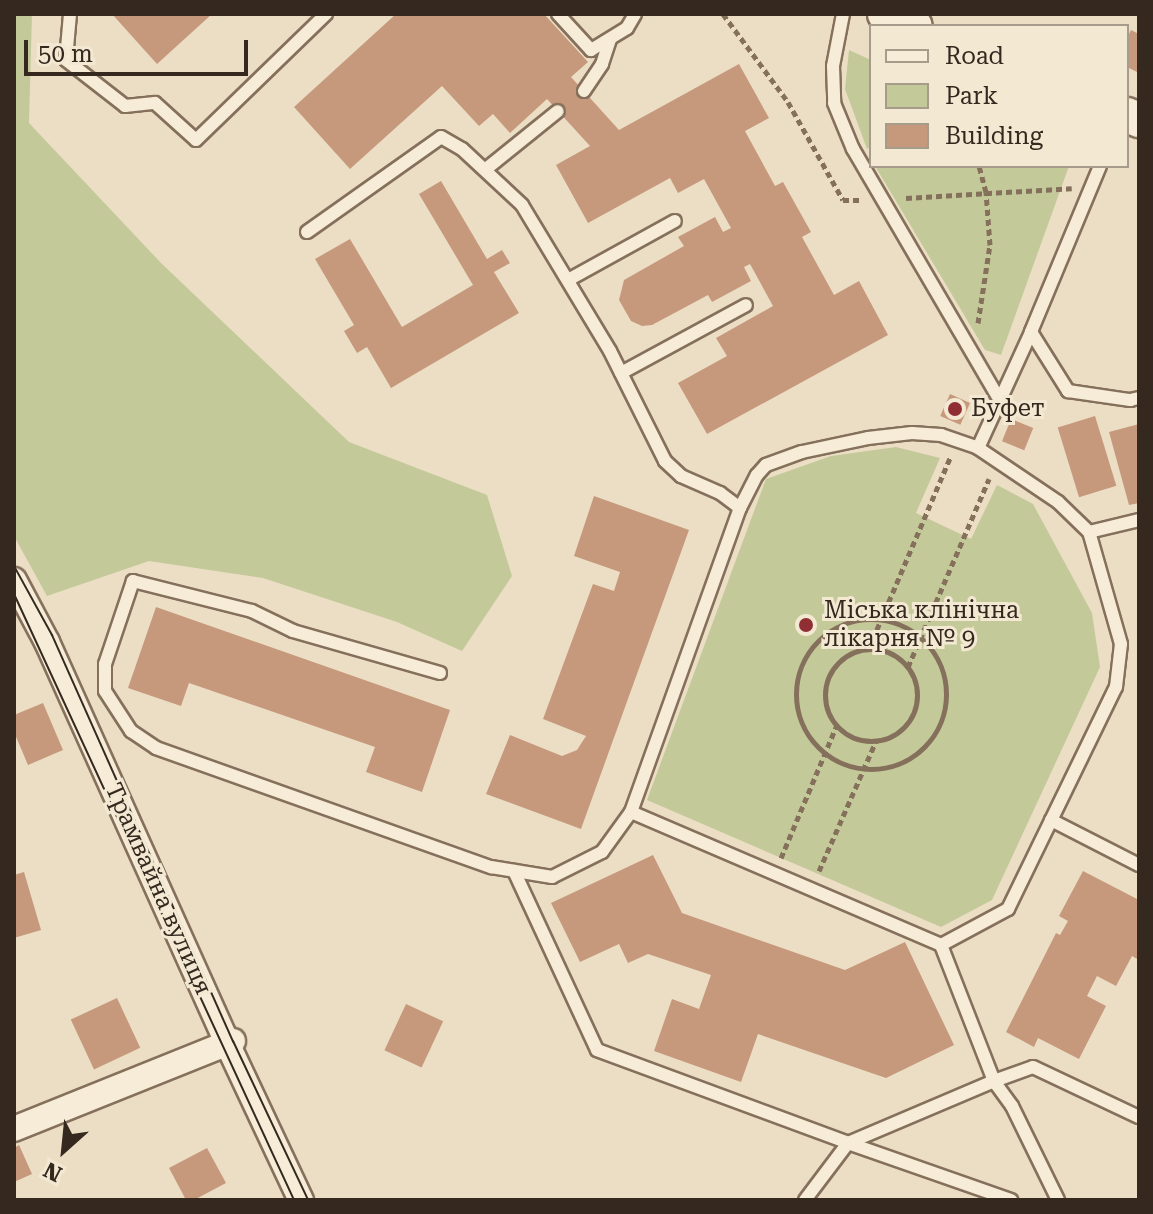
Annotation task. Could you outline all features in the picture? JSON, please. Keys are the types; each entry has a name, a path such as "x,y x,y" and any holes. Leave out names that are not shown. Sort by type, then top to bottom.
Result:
{"main road":[{"path":"885,14 910,24"}],"street":[{"name":"Трамвайна вулиця","path":"14,580 84,722 301,1200"},
{"path":"14,1129 230,1042"}],"lane":[{"path":"70,14 66,60 125,106 155,103 196,140 326,14"},
{"path":"558,14 591,50 627,28 635,14"},
{"path":"843,14 833,66 834,103 853,149 881,200 1000,401"},
{"path":"584,91 602,64 610,39"},
{"path":"486,169 558,111"},
{"path":"307,232 441,137 486,169 522,205 621,373 665,461 681,476 720,493 740,508"},
{"path":"978,448 1031,332 1099,168"},
{"path":"568,280 675,221"},
{"path":"621,373 746,305"},
{"path":"1031,332 1068,391 1130,400 1139,398"},
{"path":"440,673 293,631 252,611 133,581 105,664 105,691 131,731 156,748 491,867 552,877 602,852 631,812 740,508 748,489 766,465 802,452 912,433 941,435 978,448 1058,502 1089,532 1121,644 1116,687 1008,909 941,945"},
{"path":"1089,532 1139,520"},
{"path":"631,812 941,945 994,1081 1012,1106 1058,1200"},
{"path":"1051,820 1139,865"},
{"path":"514,871 597,1050 1011,1200"},
{"path":"805,1200 848,1143 1033,1067 1139,1117"}],"path":[{"path":"723,14 788,102 843,200 1091,187"},
{"path":"967,349 977,327 990,245 986,192 980,168"},
{"path":"869,649 957,441"},
{"path":"908,667 997,460"},
{"path":"881,620 901,625 921,637 939,660 947,685 945,712 935,736 917,755 894,767 863,770 842,764 825,753 803,729 796,704 797,677 807,653 825,634 849,622 881,620"},
{"path":"869,649 889,652 908,667 918,689 910,720 899,732 876,740 853,737 837,725 825,700 826,684 832,669 843,657 869,649"},
{"path":"774,873 837,725"},
{"path":"811,889 876,740"}],"green space":[{"path":"14,14 32,14 29,123 161,263 349,442 487,495 512,576 462,651 397,622 263,578 149,561 47,596 14,536"},
{"path":"849,50 869,59 867,149 845,89"},
{"path":"876,168 1068,168 1001,355 985,350"},
{"path":"896,447 940,458 916,513 971,539 997,485 1033,504 1092,613 1100,667 992,900 941,927 647,800 766,479 831,456"}],"building":[{"path":"112,14 212,14 157,64"},
{"path":"396,14 544,14 588,62 571,77 619,130 739,64 769,118 745,131 775,186 783,182 811,232 802,237 834,295 859,281 888,335 707,434 678,383 727,356 716,338 773,306 750,264 744,267 751,281 712,302 708,295 652,325 642,326 631,321 619,300 624,280 684,246 678,237 715,217 723,232 731,228 704,179 678,193 670,178 588,223 556,165 590,146 547,99 510,133 493,114 479,126 442,86 350,169 294,107"},
{"path":"1131,30 1139,34 1139,73 1129,68"},
{"path":"441,181 487,259 502,250 510,263 494,272 519,313 391,388 367,347 357,353 344,331 354,325 315,259 350,239 402,327 473,285 419,194"},
{"name":"Буфет","path":"950,394 970,403 960,425 940,416"},
{"path":"1095,416 1116,486 1079,497 1058,427"},
{"path":"1011,419 1033,428 1024,450 1002,441"},
{"path":"1139,424 1139,503 1129,505 1109,432"},
{"path":"594,496 689,530 581,829 486,794 510,735 562,756 577,750 586,736 543,719 593,584 614,591 620,572 574,556"},
{"path":"156,607 450,710 422,792 366,772 375,747 189,683 181,706 128,688"},
{"path":"43,703 63,750 28,765 14,732 14,715"},
{"path":"653,855 682,913 845,970 905,942 954,1045 886,1078 758,1034 741,1082 654,1051 672,999 699,1009 711,975 648,954 628,963 619,944 580,962 551,903"},
{"path":"1083,871 1139,900 1139,960 1132,956 1116,986 1097,976 1087,996 1106,1006 1079,1059 1038,1038 1034,1047 1006,1032 1056,933 1060,935 1068,921 1059,916"},
{"path":"24,872 41,930 14,938 14,875"},
{"path":"117,998 140,1048 94,1069 71,1020"},
{"path":"406,1004 443,1021 422,1068 384,1050"},
{"path":"19,1145 32,1174 14,1182 14,1148"},
{"path":"207,1148 226,1183 194,1200 186,1200 169,1168"}],"tram line":[{"path":"14,566 52,635 233,1041 308,1200"},
{"path":"14,594 294,1200"}],"place":[{"name":"Буфет","path":"955,409"},
{"name":"Міська клінічна лікарня № 9","path":"806,625"}]}
